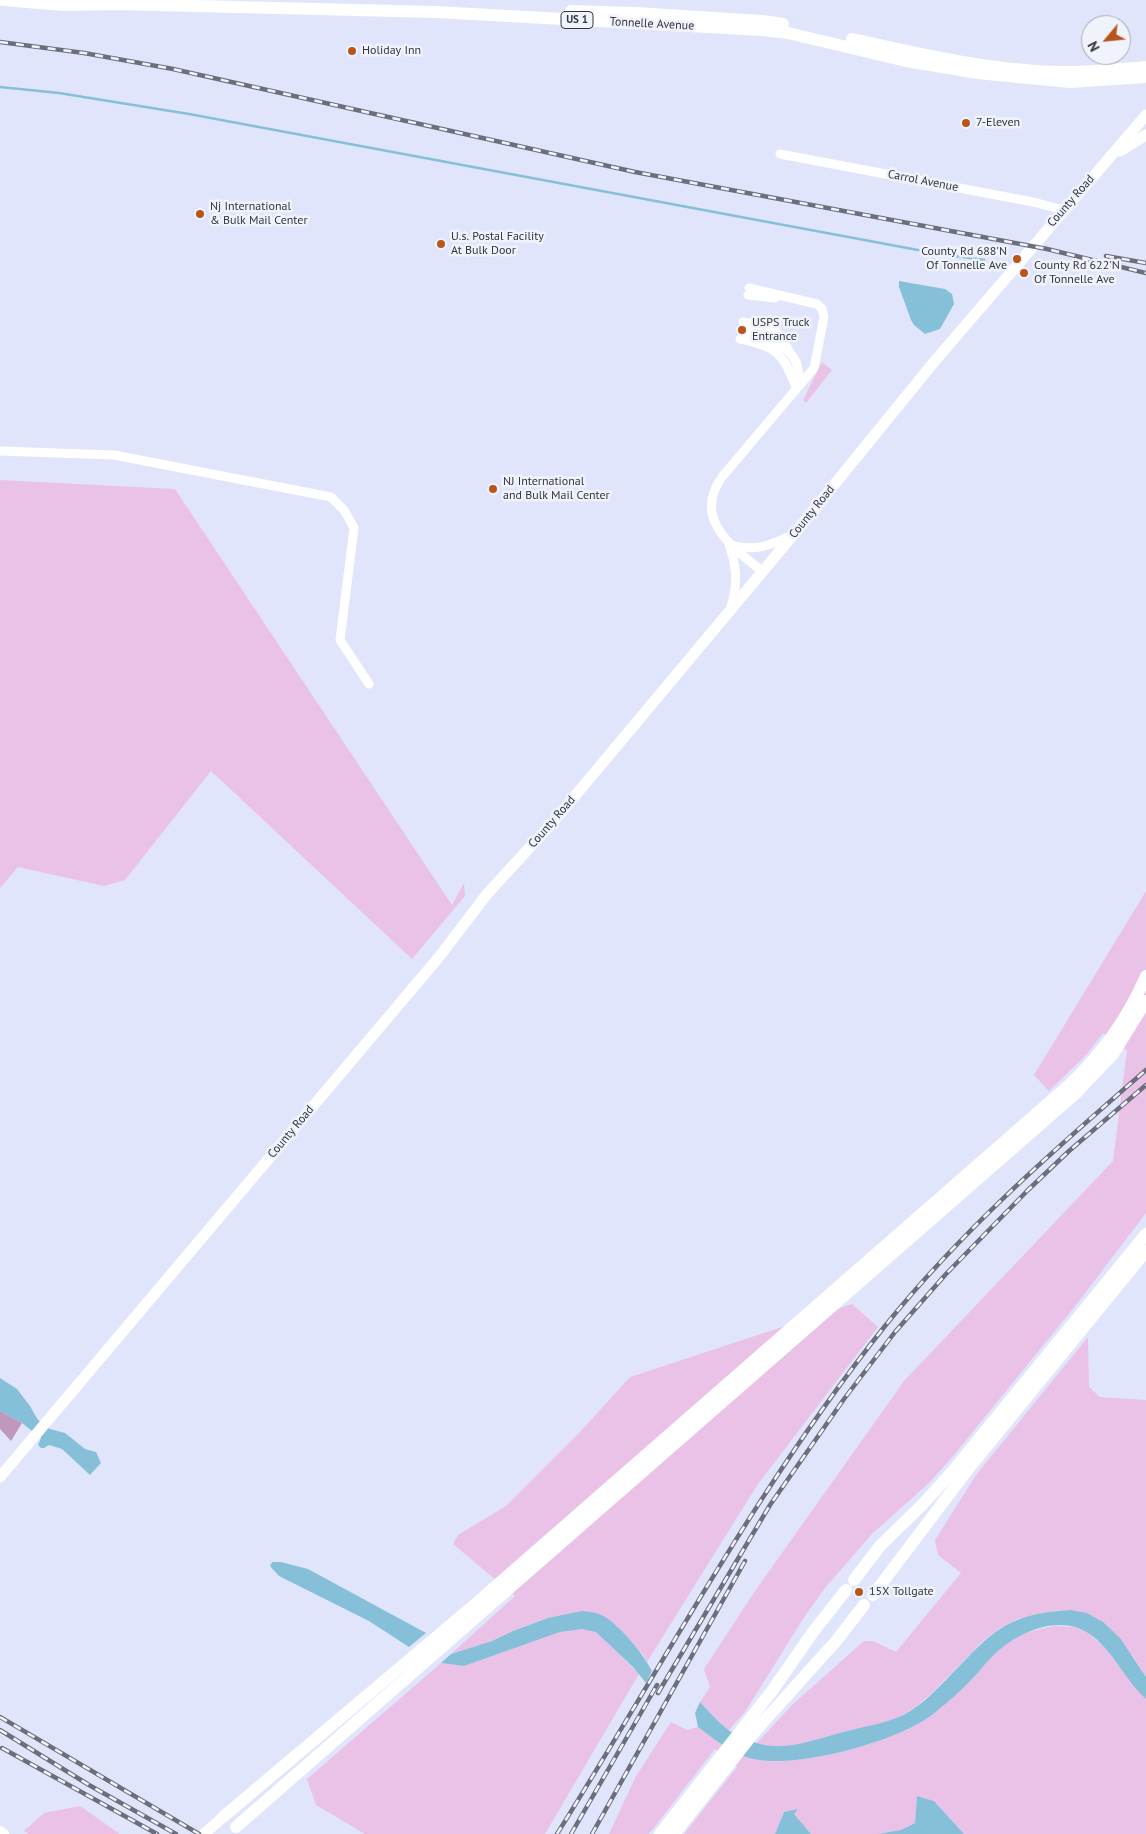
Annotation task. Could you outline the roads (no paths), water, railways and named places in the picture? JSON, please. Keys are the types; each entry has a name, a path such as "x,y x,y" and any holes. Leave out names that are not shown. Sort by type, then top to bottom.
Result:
{"highway":[{"name":"Tonnelle Avenue","path":"4,0 64,5 126,4 436,12 762,30 788,33 906,61 978,73 1070,82 1146,74"},
{"name":"Tonnelle Avenue","path":"224,0 635,13 762,21 909,52 981,64 1070,72 1146,74"},
{"path":"224,1817 473,1606 1108,1051 1146,976"},
{"path":"232,1831 1069,1100 1087,1083 1108,1051 1146,1001"},
{"path":"872,1595 1080,1324 1146,1234"},
{"path":"854,1580 880,1546 944,1481 1146,1251"},
{"path":"752,1726 846,1590"},
{"path":"660,1834 752,1726 834,1643 864,1605"},
{"path":"674,1834 721,1763"}],"main road":[{"name":"County Road","path":"0,1477 439,957 487,894 554,821 794,534 934,362 1146,114"},
{"name":"County Road","path":"1102,166 1128,145 1146,135"},
{"path":"204,1834 224,1817"}],"street":[{"name":"Carrol Avenue","path":"780,154 1024,200 1064,210"},
{"path":"749,291 816,304 824,312 822,333 814,368 722,477 716,487 712,505 714,521 720,534 729,544 762,571"},
{"path":"742,331 770,338 789,352 798,372 796,388 786,365 777,352 742,331"},
{"path":"0,451 114,455 331,496 344,510 354,528 340,640 369,684"},
{"path":"729,544 746,549 757,548 773,544 794,534"},
{"path":"729,544 736,567 737,579 730,609"}],"water":[{"path":"899,281 945,289 952,294 954,304 940,329 925,334 914,325 899,287"},
{"path":"0,1378 17,1389 38,1420 50,1429 65,1433 85,1449 96,1452 101,1463 90,1475 62,1449 49,1445 41,1448 38,1445 41,1438 22,1423 0,1411"},
{"path":"272,1562 281,1562 308,1569 426,1633 409,1647 369,1621 279,1576 270,1566"},
{"path":"1070,1610 1087,1613 1103,1622 1120,1638 1146,1677 1146,1699 1097,1640 1087,1632 1075,1627 1054,1625 1032,1630 1013,1640 996,1653 964,1688 933,1714 917,1725 870,1744 815,1757 788,1761 765,1761 734,1752 698,1727 695,1713 700,1702 731,1732 757,1743 770,1746 795,1745 888,1721 912,1710 921,1703 987,1639 1012,1622 1047,1612"},
{"path":"582,1611 597,1613 608,1619 630,1640 652,1671 646,1683 633,1667 596,1632 582,1629 560,1632 464,1666 441,1663 451,1654 492,1641 548,1618"},
{"path":"917,1796 934,1801 964,1834 878,1834 901,1830 915,1823"},
{"path":"798,1809 794,1814 811,1834 775,1834 784,1812"}],"waterway":[{"path":"0,87 59,93 189,114 934,253 984,260"}],"railway":[{"path":"0,42 84,53 173,69 635,172 1047,249 1146,273"},
{"path":"1106,256 1146,263"},
{"path":"557,1834 754,1511 839,1386 885,1326 914,1291 977,1224 1077,1130 1146,1070"},
{"path":"658,1693 770,1505 844,1399 895,1332 946,1274 1028,1190 1069,1151 1146,1085"},
{"path":"592,1834 745,1561"},
{"path":"571,1834 657,1685"},
{"path":"0,1717 199,1834"},
{"path":"0,1730 89,1785 176,1834"},
{"path":"2,1748 157,1834"}],"place":[{"name":"Holiday Inn","path":"352,51"},
{"name":"7-Eleven","path":"966,123"},
{"name":"Nj International & Bulk Mail Center","path":"200,214"},
{"name":"U.s. Postal Facility At Bulk Door","path":"441,244"},
{"name":"County Rd 688'N Of Tonnelle Ave","path":"1017,259"},
{"name":"County Rd 622'N Of Tonnelle Ave","path":"1024,273"},
{"name":"USPS Truck Entrance","path":"742,330"},
{"name":"NJ International and Bulk Mail Center","path":"493,489"},
{"name":"15X Tollgate","path":"859,1592"}]}
